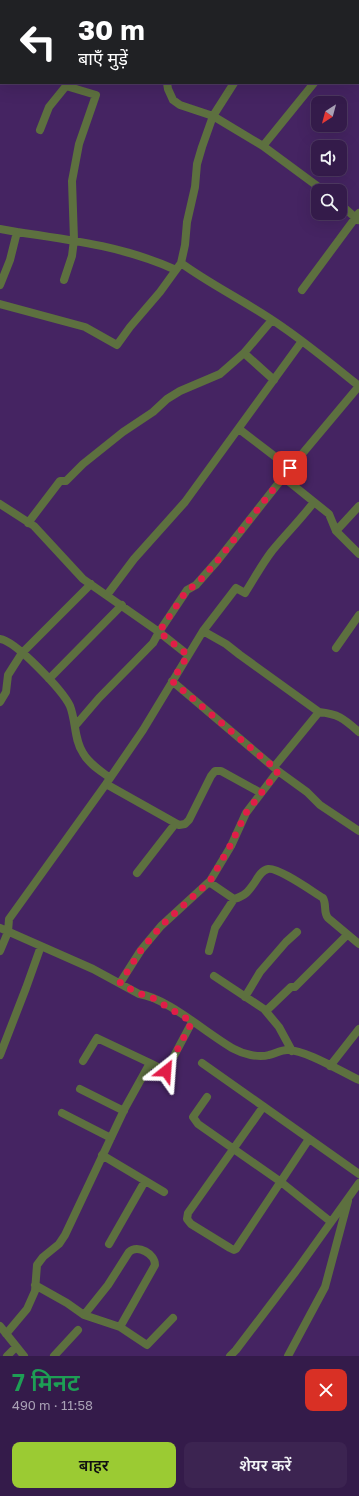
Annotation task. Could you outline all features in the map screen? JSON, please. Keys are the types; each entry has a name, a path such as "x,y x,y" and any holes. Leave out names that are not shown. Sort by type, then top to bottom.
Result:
{"street":[{"path":"167,84 173,100 180,106 213,116 264,146 315,184"},
{"path":"0,304 85,328 118,345 130,327 160,292 181,263 185,245 187,222 195,187 197,164 213,116 233,84"},
{"path":"264,146 313,84"},
{"path":"40,130 49,107 66,85 96,95 79,144 72,181 74,240 72,256 64,280"},
{"path":"302,290 358,217 347,209"},
{"path":"0,229 74,240 121,250 176,270"},
{"path":"0,285 10,260 17,232"},
{"path":"75,726 99,698 153,643 187,590 196,585 218,560 290,468 359,386 302,341 272,320 240,299 205,280 181,263"},
{"path":"28,523 60,481 66,481 83,464 123,432 153,412 167,399 180,390 220,374 244,353 272,320"},
{"path":"107,595 134,559 185,502 302,341"},
{"path":"244,353 274,380"},
{"path":"239,429 290,468"},
{"path":"283,477 329,514 336,531 359,554"},
{"path":"0,951 8,932 9,919 143,730 203,630 236,588 245,593 266,559 314,502"},
{"path":"0,504 34,526 83,579 122,605 188,655"},
{"path":"336,531 359,506"},
{"path":"0,702 6,692 8,675 22,653 91,584"},
{"path":"48,679 122,605"},
{"path":"336,648 359,615"},
{"path":"203,630 226,644 319,712 339,716 359,732"},
{"path":"2,638 22,653 48,679 66,700 70,706 80,748 89,761 108,781 175,824 182,825 189,820 215,771 221,771 262,793"},
{"path":"172,681 276,769 307,792 320,805 359,831"},
{"path":"120,983 141,950 161,926 209,882 230,846 246,813 262,793 276,769 319,712"},
{"path":"137,873 175,824"},
{"path":"209,882 234,898 242,897 250,890 262,872 267,869 274,870 299,882 323,898 325,902 325,914 359,944"},
{"path":"209,951 215,928 223,913 234,898"},
{"path":"0,928 93,969 139,994 148,995 235,1049 252,1055 267,1056 286,1050 304,1052 359,1080"},
{"path":"245,997 260,972 286,942 297,932"},
{"path":"266,1011 291,987 295,987 347,934"},
{"path":"0,1056 41,946"},
{"path":"214,976 266,1011 279,1027 292,1051"},
{"path":"83,1061 97,1038 166,1071 192,1022"},
{"path":"330,1066 359,1029"},
{"path":"6,1334 27,1309 35,1291 37,1265 43,1257 60,1244 66,1235 102,1156 150,1063"},
{"path":"202,1063 359,1174"},
{"path":"80,1089 124,1111"},
{"path":"207,1097 193,1117 198,1124 281,1182 331,1222"},
{"path":"264,1107 188,1213 187,1219 191,1224 234,1250 239,1246 309,1139"},
{"path":"62,1113 111,1138"},
{"path":"102,1156 164,1192"},
{"path":"109,1244 145,1181"},
{"path":"230,1356 292,1278 359,1183"},
{"path":"288,1356 325,1287 349,1196"},
{"path":"84,1315 108,1285 129,1252 135,1248 152,1256 155,1261 155,1265 120,1327"},
{"path":"35,1285 67,1303 84,1315 120,1327 147,1345 173,1318"},
{"path":"0,1326 24,1356"},
{"path":"54,1356 78,1330"},
{"path":"7,1356 16,1347"}],"route":[{"path":"166,1071 192,1022 175,1010 148,995 139,994 120,983 141,950 161,926 210,881 230,846 246,813 278,771 172,681 188,655 159,632 187,590 196,585 218,560 290,468"}]}
